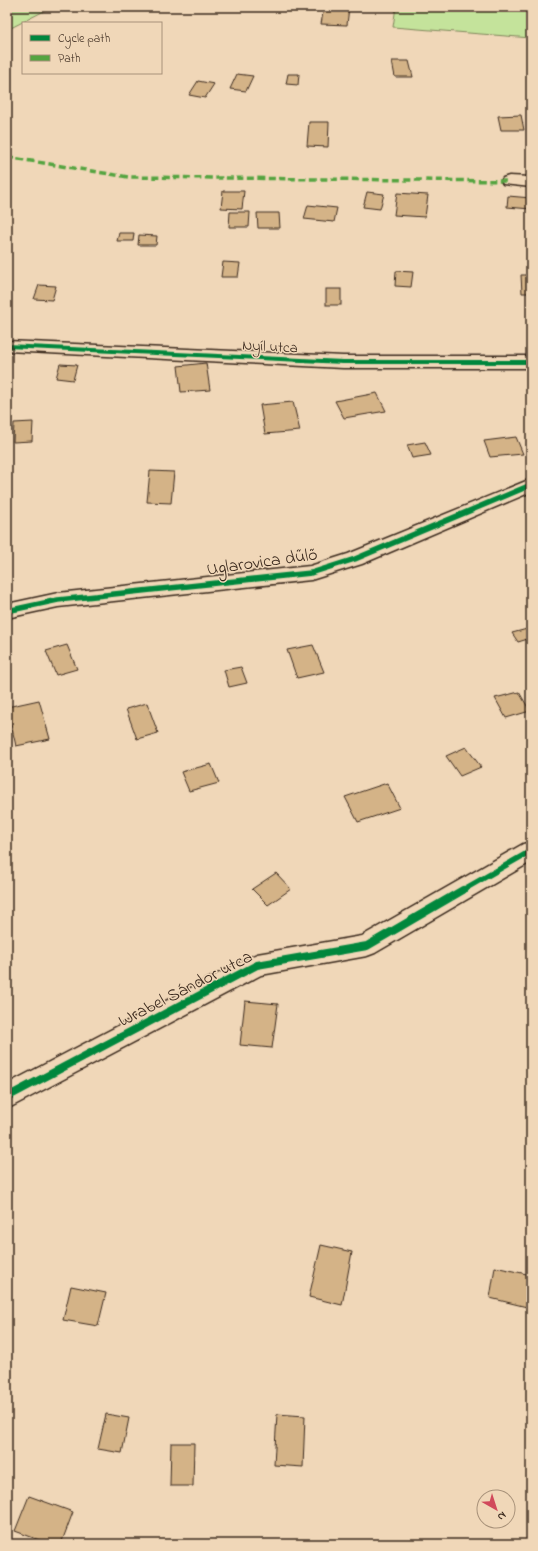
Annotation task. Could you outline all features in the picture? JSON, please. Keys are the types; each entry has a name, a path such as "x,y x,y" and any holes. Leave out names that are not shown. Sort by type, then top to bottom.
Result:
{"street":[{"path":"509,180 531,182"},
{"name":"Nyíl utca","path":"7,346 343,362 531,362"},
{"name":"Uglarovica dűlő","path":"7,611 58,600 311,573 355,559 531,485"},
{"name":"Wrabel Sándor utca","path":"7,1097 257,965 367,946 531,851"}],"green space":[{"path":"7,7 52,7 22,22 7,30"},
{"path":"396,7 531,7 531,38 393,27"}],"building":[{"path":"324,7 349,7 347,25 321,24"},
{"path":"392,61 409,61 413,77 395,77"},
{"path":"237,74 253,76 246,91 230,89"},
{"path":"288,74 299,74 298,85 286,84"},
{"path":"198,81 214,84 205,98 189,95"},
{"path":"521,115 524,130 501,130 498,116"},
{"path":"309,122 329,122 328,147 307,146"},
{"path":"223,191 244,191 242,209 221,208"},
{"path":"367,192 384,194 380,209 363,207"},
{"path":"397,193 428,195 425,217 394,215"},
{"path":"508,196 531,198 531,209 507,207"},
{"path":"308,205 337,208 334,222 304,219"},
{"path":"230,212 250,212 249,227 229,227"},
{"path":"257,213 279,213 280,228 258,228"},
{"path":"119,233 134,233 133,241 117,241"},
{"path":"139,235 157,236 156,245 138,245"},
{"path":"223,262 240,263 238,277 221,277"},
{"path":"396,271 413,272 411,287 395,286"},
{"path":"521,275 531,275 531,293 522,293"},
{"path":"39,285 56,286 52,300 34,299"},
{"path":"326,289 341,289 341,305 326,305"},
{"path":"206,363 210,390 181,392 178,366"},
{"path":"60,364 77,365 73,380 56,378"},
{"path":"377,393 386,411 344,418 335,401"},
{"path":"293,402 300,431 265,434 260,405"},
{"path":"33,422 32,441 13,442 14,423"},
{"path":"516,437 523,454 490,457 484,441"},
{"path":"425,442 431,455 412,458 407,445"},
{"path":"150,471 174,472 171,503 147,502"},
{"path":"531,628 531,638 518,642 512,633"},
{"path":"67,645 77,669 56,675 46,651"},
{"path":"313,645 324,672 297,678 287,650"},
{"path":"241,667 247,683 229,687 224,670"},
{"path":"519,692 530,711 506,718 495,698"},
{"path":"39,700 50,739 16,746 7,707"},
{"path":"147,703 158,733 137,739 126,709"},
{"path":"466,747 481,767 460,776 446,756"},
{"path":"211,764 219,783 189,791 181,772"},
{"path":"387,783 400,808 358,822 345,797"},
{"path":"276,873 291,889 268,905 252,889"},
{"path":"245,1001 278,1004 272,1048 240,1045"},
{"path":"321,1245 352,1252 342,1305 309,1297"},
{"path":"495,1267 531,1275 531,1308 490,1298"},
{"path":"71,1286 106,1293 98,1326 63,1320"},
{"path":"106,1414 129,1418 122,1453 98,1449"},
{"path":"277,1414 305,1416 303,1467 274,1465"},
{"path":"171,1443 194,1443 193,1486 170,1486"},
{"path":"29,1496 73,1512 61,1544 50,1544 15,1531"}],"marked path":[{"path":"7,157 41,164 128,177 509,181"}],"cycle path":[{"path":"7,346 343,362 531,362"},
{"path":"7,611 58,600 311,573 355,559 531,485"},
{"path":"7,1097 257,965 367,946 531,851"}]}
